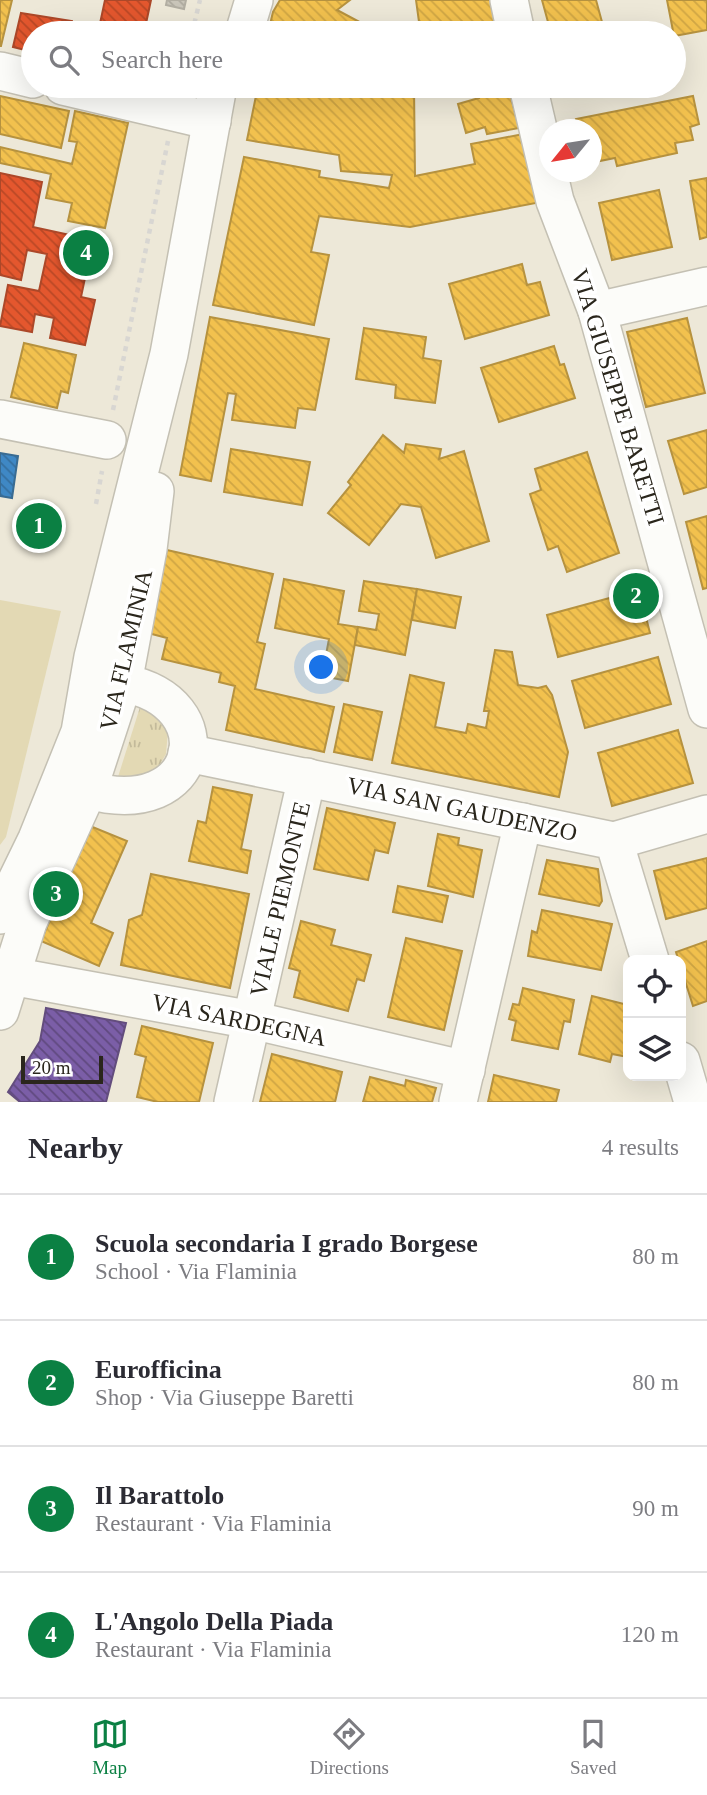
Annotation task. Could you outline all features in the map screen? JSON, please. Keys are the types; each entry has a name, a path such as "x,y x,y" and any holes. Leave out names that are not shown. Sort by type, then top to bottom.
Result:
{"street":[{"path":"226,21 229,0"},
{"path":"248,21 254,0"},
{"path":"509,0 513,21"},
{"path":"0,71 21,76"},
{"path":"114,98 212,121"},
{"name":"VIA FLAMINIA","path":"0,915 37,839 80,732 93,657 169,354 216,98"},
{"name":"VIA GIUSEPPE BARETTI","path":"531,98 555,201 597,312 707,709"},
{"path":"597,312 707,286"},
{"name":"VIA FLAMINIA","path":"0,1012 28,922 88,790 123,683 148,549 169,354"},
{"path":"0,419 107,440"},
{"path":"88,790 131,797 152,793 174,780 187,753 188,735 179,712 159,695 123,683"},
{"name":"VIA SAN GAUDENZO","path":"187,753 614,841"},
{"name":"VIALE PIEMONTE","path":"233,1102 307,777"},
{"path":"648,955 614,841 707,814"},
{"path":"462,1086 523,822"},
{"name":"VIA SARDEGNA","path":"11,976 252,1020 462,1086"}],"path":[{"path":"195,21 200,0"},
{"path":"96,506 174,112"}],"green space":[{"path":"0,600 61,611 6,837 0,845"},
{"path":"141,704 150,706 168,731 166,754 155,773 117,780"}],"building: Homes":[{"path":"0,0 12,0 1,46 0,46"},
{"path":"280,0 350,0 337,10 358,21 271,21"},
{"path":"416,0 492,0 496,21 419,21"},
{"path":"542,0 596,0 602,21 548,21"},
{"path":"667,0 707,0 707,30 686,34 686,21 671,21"},
{"path":"0,96 69,111 61,148 0,134"},
{"path":"693,96 699,124 690,127 693,140 675,143 677,153 617,166 615,158 602,161 602,119 576,119 683,98"},
{"path":"256,98 414,98 415,176 475,164 471,144 529,133 541,202 410,227 319,216 311,252 329,255 314,325 213,305 244,157 320,171 319,177 389,188 392,175 341,171 339,155 247,140"},
{"path":"479,98 511,98 519,128 487,134 485,127 466,133 458,104"},
{"path":"75,111 128,123 105,228 68,221 72,203 46,198 51,174 0,163 0,147 72,164 77,142 69,141"},
{"path":"707,178 707,237 700,239 690,181"},
{"path":"659,190 672,247 612,260 599,203"},
{"path":"522,264 527,285 540,282 549,315 465,339 449,284"},
{"path":"210,317 329,339 315,410 298,408 295,428 232,420 236,394 228,393 211,481 180,475"},
{"path":"687,318 705,393 646,407 627,332"},
{"path":"364,328 426,337 423,358 441,361 435,403 395,398 396,385 356,379"},
{"path":"24,343 76,355 68,393 61,391 57,408 11,397"},
{"path":"554,346 560,365 564,364 575,398 499,422 481,368"},
{"path":"707,430 707,487 684,494 668,441"},
{"path":"383,435 404,453 406,444 441,449 439,459 464,451 489,541 436,558 421,507 401,504 369,545 328,513 351,485 348,482"},
{"path":"231,449 310,462 302,505 224,492"},
{"path":"587,452 619,553 567,572 558,546 548,550 530,494 541,490 535,469"},
{"path":"707,516 707,588 703,589 686,522"},
{"path":"167,550 273,574 257,642 265,644 255,689 334,707 324,752 226,730 235,686 219,682 221,673 162,659 167,638 148,633"},
{"path":"284,579 344,591 338,624 358,627 348,681 322,676 329,639 275,628"},
{"path":"364,581 417,589 405,655 355,645 358,627 376,630 379,614 359,611"},
{"path":"417,589 461,597 455,628 412,620"},
{"path":"639,590 650,633 558,657 547,615"},
{"path":"495,650 512,652 518,685 538,688 546,686 552,695 568,752 559,797 392,763 410,675 444,683 435,727 466,733 468,724 486,728 489,711 484,711"},
{"path":"658,657 671,704 585,728 572,681"},
{"path":"344,704 382,712 372,760 334,752"},
{"path":"678,730 693,783 612,806 598,753"},
{"path":"213,787 252,795 241,849 251,851 247,873 189,861 198,821 206,823"},
{"path":"327,808 395,823 388,853 375,850 368,880 314,869"},
{"path":"90,826 127,841 91,923 113,933 99,966 41,941"},
{"path":"438,834 459,838 458,845 482,850 473,897 428,886"},
{"path":"707,858 707,908 666,919 654,871"},
{"path":"547,860 598,869 602,901 599,906 539,894"},
{"path":"151,874 249,894 230,988 121,965 129,920 142,915"},
{"path":"398,886 448,896 442,922 393,912"},
{"path":"542,910 612,924 601,970 528,956 532,931 537,933"},
{"path":"301,921 335,930 331,945 371,955 364,981 357,979 348,1011 294,997 300,971 289,968"},
{"path":"406,938 462,951 444,1030 388,1017"},
{"path":"707,941 707,1001 693,1006 686,984 686,955 677,955 676,952"},
{"path":"523,988 574,1000 570,1022 564,1021 558,1049 512,1040 516,1021 509,1019 513,1004 519,1005"},
{"path":"592,996 623,1004 623,1056 612,1054 610,1062 579,1054"},
{"path":"142,1026 213,1043 199,1102 158,1102 137,1097 146,1057 135,1054"},
{"path":"272,1054 342,1072 335,1102 260,1102"},
{"path":"494,1075 559,1090 556,1102 488,1102"},
{"path":"370,1077 405,1086 406,1080 436,1088 432,1102 363,1102"}],"building: Shops":[{"path":"105,0 151,0 147,21 101,21"},
{"path":"21,13 72,21 21,21 21,49 13,47"},
{"path":"0,173 42,182 33,227 93,240 81,297 95,300 85,345 50,338 54,318 35,314 32,332 0,326 8,285 39,291 47,254 27,250 21,280 0,275"}],"building: Offices":[{"path":"46,1008 126,1023 106,1102 20,1102 8,1092 40,1041"}],"building: Schools":[{"path":"0,453 18,456 12,498 0,496"}],"building: Other":[{"path":"167,0 186,0 184,9 166,5"}],"place":[{"name":"L'Angolo Della Piada","path":"86,253"},
{"name":"Scuola secondaria I grado Borgese","path":"39,526"},
{"name":"Eurofficina","path":"636,596"},
{"name":"Il Barattolo","path":"56,894"}]}
